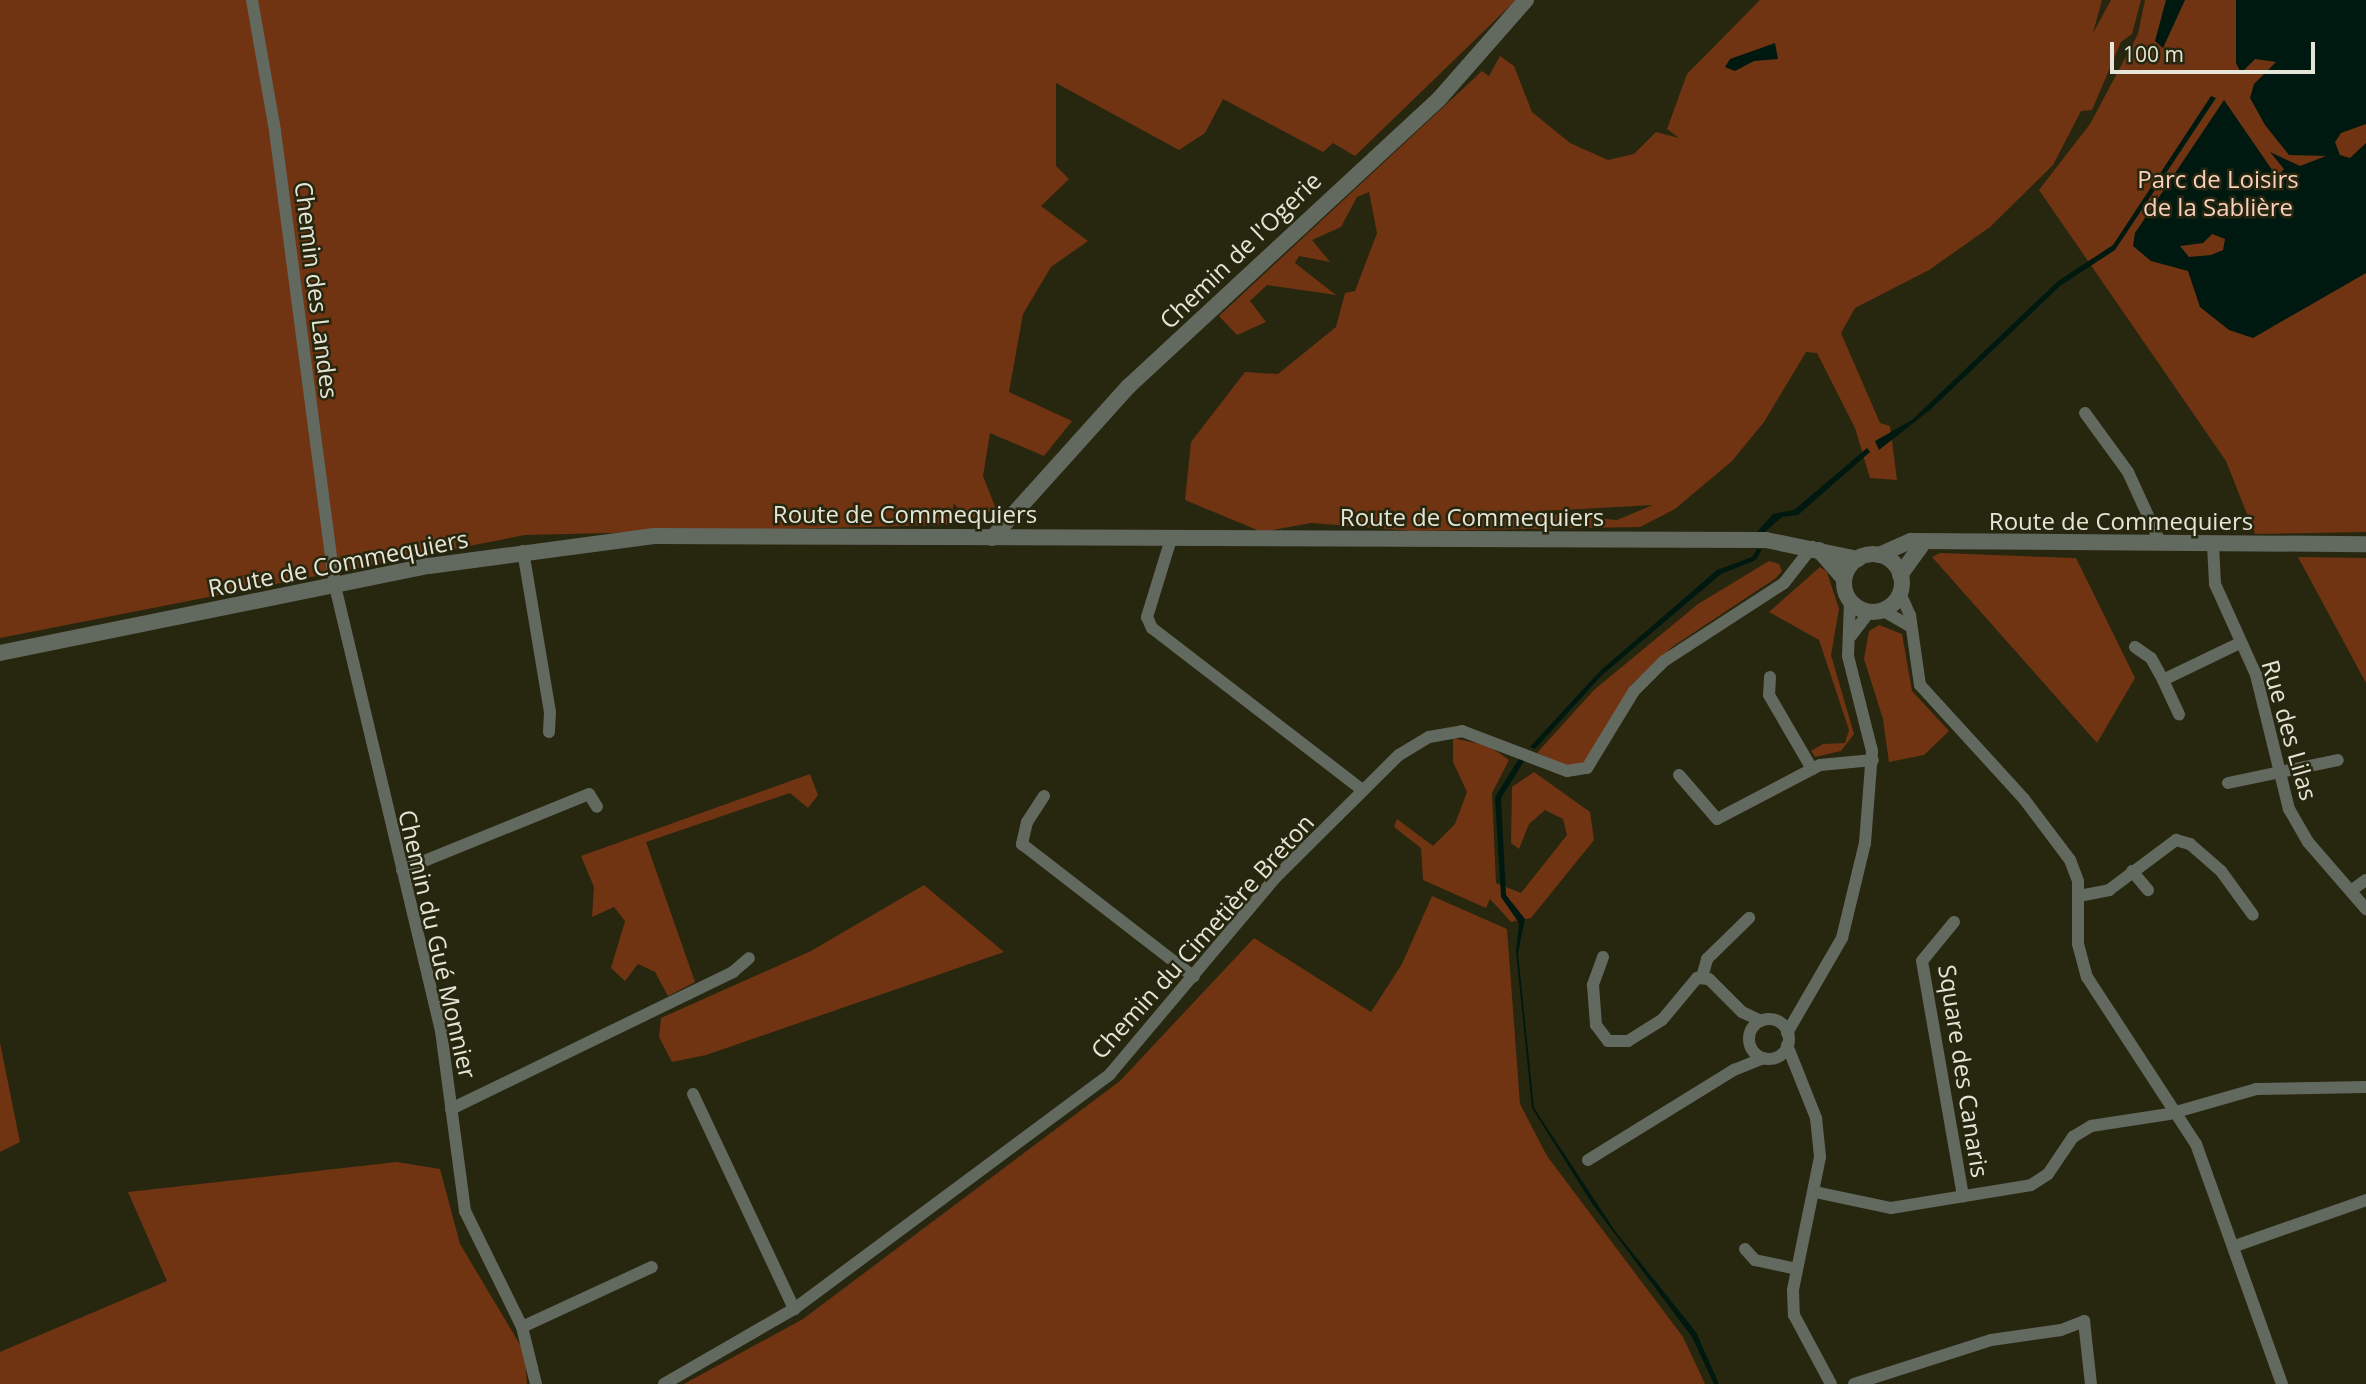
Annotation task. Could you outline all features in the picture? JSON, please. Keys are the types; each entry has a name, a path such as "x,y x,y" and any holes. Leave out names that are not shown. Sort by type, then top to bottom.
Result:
{"street":[{"name":"Chemin des Landes","path":"252,0 275,131 335,586"},
{"name":"Chemin de l'Ogerie","path":"992,538 1129,386 1439,99 1526,0"},
{"path":"2085,413 2128,472 2161,544"},
{"name":"Route de Commequiers","path":"0,653 523,551 654,536 1751,540 1815,548 1858,559"},
{"path":"1171,539 1147,617 1152,628 1363,790"},
{"name":"Route de Commequiers","path":"1880,555 1911,541 1922,545 2366,544"},
{"path":"1922,545 1900,576 1900,593 1910,626 1920,685 2053,836 2075,870 2079,896 2078,944 2087,977 2175,1111 2205,1163 2282,1384"},
{"name":"Rue des Lilas","path":"2213,545 2215,584 2256,675 2278,772 2300,831 2366,909"},
{"path":"1588,1160 1734,1070 1770,1058 1787,1039 1800,1007 1833,957 1855,901 1873,760 1850,666 1850,601 1844,579 1815,548"},
{"name":"Chemin du Cimetière Breton","path":"664,1384 794,1309 1110,1074 1276,877 1407,749 1447,732 1493,739 1567,771 1587,768 1602,753 1634,691 1664,662 1784,583 1815,548"},
{"path":"523,551 550,712 549,732"},
{"path":"1844,579 1858,559 1880,555 1900,576"},
{"name":"Chemin du Gué Monnier","path":"335,586 441,1031 465,1211 522,1327 536,1384"},
{"path":"1851,636 1875,611 1900,593"},
{"path":"1850,601 1910,626"},
{"path":"2162,680 2240,643"},
{"path":"2135,647 2151,658 2179,715"},
{"path":"1770,677 1769,695 1812,769"},
{"path":"1679,775 1717,819 1812,769 1838,760 1873,760"},
{"path":"2228,783 2338,760"},
{"path":"402,870 589,794 597,807"},
{"path":"1044,796 1022,844 1194,977"},
{"path":"2079,896 2097,896 2176,840 2190,844 2221,871 2253,915"},
{"path":"2132,871 2148,890"},
{"path":"2352,890 2366,880"},
{"path":"1603,957 1593,985 1596,1026 1615,1043 1662,1020 1691,983 1702,977 1707,959 1749,918"},
{"name":"Square des Canaris","path":"1954,922 1922,961 1963,1196"},
{"path":"451,1109 733,972 749,958"},
{"path":"1702,977 1742,1012 1761,1021 1776,1021 1800,1007"},
{"path":"1734,1070 1751,1048 1750,1032 1742,1012"},
{"path":"1750,1032 1761,1021"},
{"path":"1776,1021 1787,1039 1794,1067 1816,1118 1820,1157 1815,1192 1797,1269 1794,1315 1831,1384"},
{"path":"1751,1048 1794,1067"},
{"path":"1815,1192 1891,1208 1963,1196 2040,1181 2081,1130 2175,1111 2256,1089 2366,1087"},
{"path":"693,1094 794,1309"},
{"path":"2235,1246 2366,1200"},
{"path":"1745,1249 1755,1260 1797,1269"},
{"path":"522,1327 652,1267"},
{"path":"1854,1384 1991,1340 2061,1331 2084,1321 2091,1384"}],"green space":[{"path":"0,0 1516,0 1355,156 1333,143 1323,152 1223,99 1205,133 1179,150 1056,83 1056,166 1069,179 1041,206 1088,241 1051,267 1023,314 1009,392 1072,421 1044,456 990,433 983,476 996,509 966,520 954,503 949,525 525,535 0,638"},
{"path":"1760,0 2102,0 2093,33 2111,0 2141,0 2132,34 2121,42 2092,110 2081,111 2053,165 1990,227 1929,270 1855,308 1841,333 1880,423 1890,426 1897,480 1870,478 1855,428 1817,353 1806,352 1764,422 1732,461 1675,509 1640,527 1414,531 1311,523 1262,532 1185,500 1191,442 1245,372 1278,374 1336,327 1345,293 1355,291 1377,233 1369,192 1357,197 1341,227 1312,240 1330,262 1299,256 1295,263 1336,295 1267,285 1250,301 1266,322 1237,335 1219,316 1482,71 1489,76 1500,56 1514,66 1532,112 1570,143 1608,160 1634,154 1656,132 1679,138 1667,129 1687,74","holes":["1653,505 1617,520 1527,512"]},
{"name":"Parc de Loisirs de la Sablière","path":"2145,0 2366,0 2366,532 2255,534 2226,461 2039,190 2090,124 2138,34"},
{"path":"1940,553 2076,558 2135,678 2097,743 1932,557"},
{"path":"2298,557 2366,558 2366,683"},
{"path":"1769,561 1779,564 1782,571 1776,578 1672,647 1632,684 1586,763 1572,768 1537,753 1594,690 1698,604"},
{"path":"1820,567 1827,572 1839,609 1831,655 1854,734 1841,751 1815,757 1811,751 1823,744 1845,743 1849,730 1819,640 1769,612"},
{"path":"1879,625 1902,634 1912,691 1949,731 1924,755 1889,762 1883,719 1864,659 1869,631"},
{"path":"1453,738 1489,746 1509,760 1492,793 1496,883 1521,893 1567,835 1563,819 1545,810 1529,824 1519,849 1511,843 1512,787 1534,772 1590,812 1594,840 1531,918 1511,922 1490,899 1486,908 1423,880 1421,848 1394,827 1397,819 1433,846 1455,824 1467,792 1453,762"},
{"path":"810,774 818,795 808,808 790,793 646,842 695,982 668,996 655,972 638,964 625,981 611,968 625,921 614,907 592,917 594,887 581,856"},
{"path":"924,885 1004,952 706,1055 672,1062 659,1037 661,1018 811,951"},
{"path":"1432,896 1507,929 1520,1104 1547,1156 1683,1337 1705,1384 684,1384 803,1319 1120,1081 1254,938 1371,1012 1402,964"},
{"path":"0,1043 20,1142 0,1152"},
{"path":"397,1162 440,1169 460,1244 525,1353 527,1384 0,1384 0,1352 167,1281 128,1192"}],"shaded area":[{"path":"2166,0 2185,0 2163,48 2155,41"},
{"path":"2236,0 2366,0 2366,124 2341,133 2335,142 2340,155 2350,158 2366,143 2366,273 2253,338 2229,330 2200,307 2188,271 2151,261 2133,246 2135,233 2224,100 2277,177 2284,169 2270,152 2300,166 2326,156 2289,155 2265,125 2250,98 2254,84 2276,62 2255,59 2241,73 2236,63","holes":["2212,234 2225,239 2223,250 2211,255 2189,257 2180,246 2203,243"]},
{"path":"1775,43 1778,59 1754,61 1735,71 1725,67 1730,59"},
{"path":"2211,96 2216,98 2115,250 2060,286 1931,409 1879,450 1875,441 1912,420 2058,281 2113,245"},
{"path":"1867,448 1870,452 1798,515 1782,517 1764,533 1756,533 1773,514 1794,510"},
{"path":"1757,549 1762,549 1756,560 1721,574 1601,676 1535,749 1530,747 1600,671 1717,570 1752,557"},
{"path":"1520,757 1526,758 1501,798 1506,895 1525,919 1518,953 1534,1108 1615,1231 1696,1332 1719,1384 1714,1384 1692,1337 1591,1202 1532,1108 1516,952 1519,923 1501,897 1495,797"}]}
